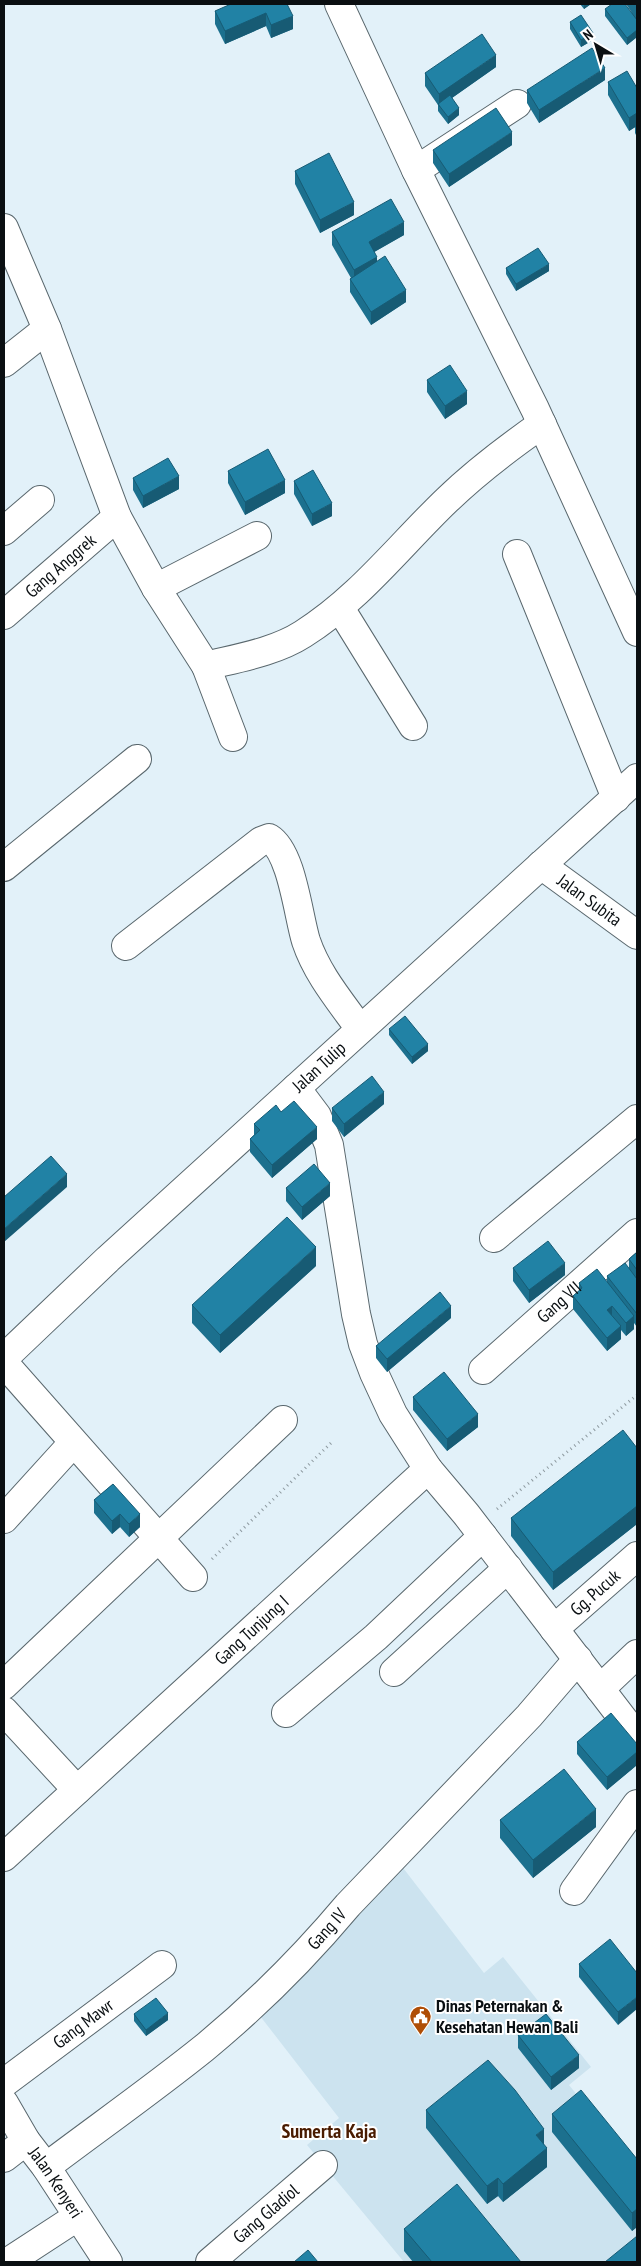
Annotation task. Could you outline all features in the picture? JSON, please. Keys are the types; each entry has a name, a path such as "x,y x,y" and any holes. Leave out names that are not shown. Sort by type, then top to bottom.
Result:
{"street":[{"path":"339,4 416,170 542,424 637,632"},
{"path":"416,170 517,104"},
{"path":"4,228 48,329 117,517 156,588 206,666 233,738"},
{"path":"4,363 48,329"},
{"path":"206,666 280,646 302,635 340,608 448,499 508,448 542,424"},
{"path":"4,532 40,500"},
{"name":"Gang Anggrek","path":"4,615 117,517"},
{"path":"156,588 257,536"},
{"path":"517,554 616,798"},
{"path":"340,608 413,726"},
{"path":"4,867 137,759"},
{"name":"Jalan Tulip","path":"4,1358 108,1259 637,778"},
{"path":"126,946 261,841 269,838 277,843 286,863 307,942 324,980 360,1029"},
{"name":"Jalan Subita","path":"541,865 637,935"},
{"path":"296,1088 317,1116 329,1145 356,1314 368,1359 394,1414 428,1469 508,1568 637,1736"},
{"path":"494,1238 637,1119"},
{"name":"Gang VII","path":"483,1370 637,1233"},
{"path":"4,1363 193,1577"},
{"path":"4,1685 283,1420"},
{"path":"4,1519 74,1443"},
{"name":"Gang Tunjung I","path":"4,1857 428,1469"},
{"path":"286,1713 356,1654 479,1531"},
{"name":"Gg. Pucuk","path":"554,1629 637,1556"},
{"path":"394,1672 508,1568"},
{"path":"600,1689 637,1654"},
{"name":"Gang IV","path":"46,2167 204,2048 242,2015 330,1926 529,1716 578,1659"},
{"path":"4,1711 77,1790"},
{"path":"574,1891 637,1804"},
{"name":"Gang Mawr","path":"4,2084 162,1964"},
{"name":"Jalan Kenyeri","path":"4,2102 26,2141 46,2167 108,2262"},
{"path":"4,2158 26,2141"},
{"name":"Gang Gladiol","path":"210,2262 323,2165"},
{"path":"8,2262 77,2217"}],"path":[{"path":"479,1531 637,1395"},
{"path":"193,1577 332,1442"}],"shaded area":[{"name":"Dinas Peternakan & Kesehatan Hewan Bali","path":"387,1847 484,1973 503,1957 591,2067 569,2085 637,2168 637,2262 404,2262 307,2145 339,2118 250,2003"}],"building":[{"path":"231,4 287,4 293,16 271,25 266,13 225,31 215,11"},
{"path":"612,4 625,4 637,20 637,30 627,38 605,9"},
{"path":"581,15 593,33 581,40 570,22"},
{"path":"482,34 496,55 439,94 425,73"},
{"path":"592,48 605,68 539,110 527,90"},
{"path":"627,71 637,88 637,113 629,118 608,82"},
{"path":"450,95 459,108 448,117 438,104"},
{"path":"496,108 512,132 449,174 433,150"},
{"path":"329,153 354,202 320,220 295,171"},
{"path":"391,199 404,222 369,242 377,257 354,270 332,232"},
{"path":"538,248 549,264 516,284 506,268"},
{"path":"385,256 406,290 371,312 350,279"},
{"path":"450,365 467,391 445,406 427,380"},
{"path":"268,449 285,480 245,502 228,471"},
{"path":"168,458 179,476 143,496 133,478"},
{"path":"313,470 332,503 312,514 294,481"},
{"path":"405,1016 428,1044 412,1057 389,1029"},
{"path":"372,1076 384,1092 344,1124 332,1108"},
{"path":"294,1101 317,1127 272,1165 250,1139 260,1130 254,1124 276,1105 281,1112"},
{"path":"51,1156 67,1174 4,1229 4,1197"},
{"path":"314,1164 330,1183 302,1207 286,1188"},
{"path":"287,1217 316,1247 220,1335 192,1305"},
{"path":"548,1241 565,1263 529,1290 513,1268"},
{"path":"637,1252 637,1270 629,1259"},
{"path":"625,1263 637,1279 637,1314 607,1276"},
{"path":"597,1269 634,1316 626,1323 612,1306 607,1310 621,1326 607,1338 573,1296 582,1288 579,1283"},
{"path":"440,1292 451,1306 387,1359 376,1346"},
{"path":"444,1372 478,1414 447,1439 413,1397"},
{"path":"623,1430 637,1448 637,1506 553,1572 511,1518"},
{"path":"113,1484 140,1514 129,1524 120,1514 112,1521 94,1500"},
{"path":"611,1713 637,1744 637,1752 607,1777 577,1742"},
{"path":"564,1769 596,1809 533,1860 500,1820"},
{"path":"610,1939 637,1973 637,1997 618,2012 579,1964"},
{"path":"156,1998 168,2013 146,2030 134,2014"},
{"path":"546,2014 579,2055 551,2077 518,2035"},
{"path":"488,2060 515,2090 544,2129 536,2135 547,2148 503,2184 498,2178 487,2186 426,2110"},
{"path":"581,2090 637,2159 637,2209 632,2213 552,2114"},
{"path":"457,2184 521,2262 432,2262 404,2229"},
{"path":"637,2236 637,2262 605,2262"},
{"path":"308,2250 318,2262 294,2262"}],"place":[{"name":"Dinas Peternakan & Kesehatan Hewan Bali","path":"420,2035"}],"district":[{"name":"Sumerta Kaja","path":"329,2131"}]}
